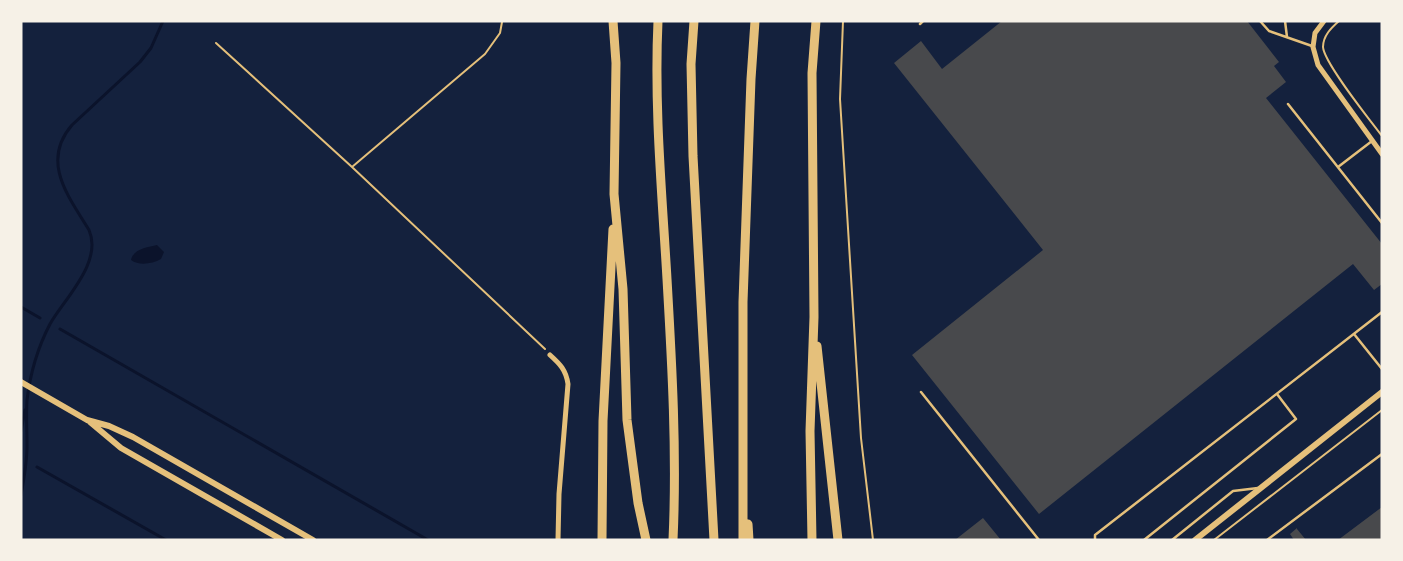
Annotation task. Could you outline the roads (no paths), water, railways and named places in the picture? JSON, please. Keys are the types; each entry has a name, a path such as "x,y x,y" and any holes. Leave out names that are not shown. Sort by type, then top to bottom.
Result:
{"highway":[{"path":"602,540 603,421 614,194 616,63 613,21"},
{"path":"658,21 656,65 658,157 667,280 674,430 675,495 673,540"},
{"path":"694,21 691,64 693,156 714,540"},
{"path":"743,540 743,302 750,99 755,21"},
{"path":"812,540 810,431 814,317 812,73 816,21"},
{"path":"614,194 623,289 627,420 638,503 646,540"},
{"path":"814,317 838,540"},
{"path":"743,474 750,540"}],"street":[{"path":"1322,22 1315,33 1313,47 1318,65 1382,154"},
{"path":"550,354 562,365 568,384 559,494 558,540"},
{"path":"21,382 87,420 121,448 282,540"},
{"path":"1195,540 1382,392"},
{"path":"87,420 109,426 132,437 313,540"}],"lane":[{"path":"1260,21 1268,31 1313,47"},
{"path":"1285,21 1287,37"},
{"path":"1288,104 1382,223"},
{"path":"1338,167 1372,141"},
{"path":"1095,540 1095,535 1382,312"},
{"path":"1354,334 1382,369"},
{"path":"921,392 1039,540"},
{"path":"1144,540 1296,419 1277,394"},
{"path":"1267,540 1382,454"},
{"path":"1172,540 1233,491 1262,487"}],"water":[{"path":"157,245 164,252 161,259 146,264 131,260 132,256 138,251"}],"waterway":[{"path":"21,495 27,446 27,400 35,361 50,324 80,279 91,255 92,242 89,230 66,192 58,166 58,152 63,139 72,125 140,62 151,48 163,21"},
{"path":"21,307 40,318"},
{"path":"60,329 428,540"},
{"path":"21,431 25,410"},
{"path":"37,467 166,540"}]}
